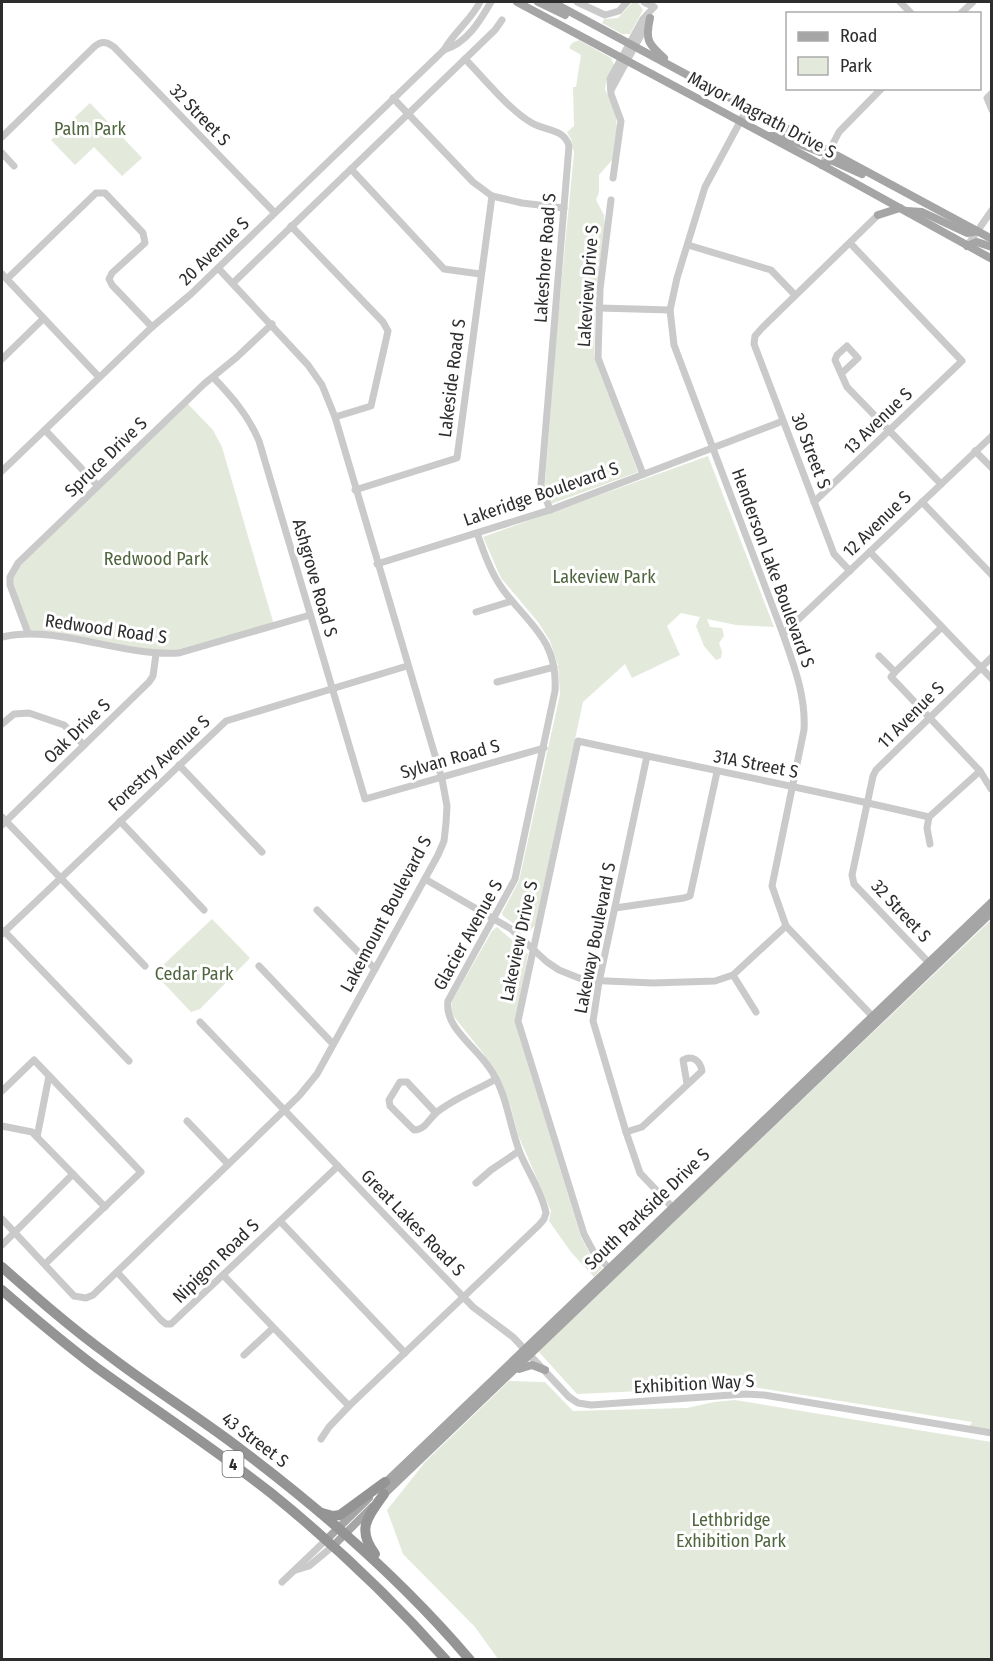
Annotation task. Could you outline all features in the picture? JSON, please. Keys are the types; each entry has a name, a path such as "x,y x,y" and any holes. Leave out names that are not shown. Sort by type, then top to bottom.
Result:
{"highway":[{"name":"43 Street S","path":"2,1268 108,1355 236,1445 342,1530 389,1574 470,1659"},
{"name":"43 Street S","path":"2,1290 87,1360 270,1493 369,1578 446,1659"},
{"path":"320,1512 333,1516 340,1515 385,1482"},
{"path":"384,1494 366,1520 365,1533 367,1543 389,1574"}],"main road":[{"name":"Mayor Magrath Drive S","path":"517,2 992,258"},
{"path":"538,2 573,18 591,22"},
{"name":"Mayor Magrath Drive S","path":"552,2 992,239"},
{"path":"650,18 647,32 648,42 673,67"},
{"path":"768,136 780,136 820,152 829,150"},
{"path":"822,165 831,160 867,176 881,179"},
{"path":"878,196 880,207 878,215 902,209 922,212 967,233 977,231"},
{"path":"967,246 976,242 992,247"},
{"name":"South Parkside Drive S","path":"329,1543 385,1482 528,1352 931,965 992,902"},
{"name":"South Parkside Drive S","path":"931,965 992,912"},
{"name":"South Parkside Drive S","path":"342,1530 384,1494 511,1373 528,1352"},
{"path":"511,1373 528,1365 545,1370"}],"street":[{"name":"20 Avenue S","path":"2,471 152,327 191,294 444,50 449,40 467,22 480,2"},
{"name":"20 Avenue S","path":"444,50 455,47 474,27 491,2"},
{"path":"577,2 605,15 615,14 627,2"},
{"path":"644,2 655,4"},
{"path":"632,45 650,18 655,4"},
{"path":"613,178 621,121 611,90 610,79 624,60 643,19 655,4"},
{"name":"20 Avenue S","path":"233,283 465,59 502,20"},
{"name":"32 Street S","path":"2,137 94,46 103,42 114,47 274,212"},
{"name":"Lakeshore Road S","path":"465,59 519,114 535,125 559,132 568,142 541,485 550,510"},
{"path":"822,165 839,132 880,90"},
{"path":"992,93 987,98 992,110"},
{"path":"393,98 473,182 492,196 564,208"},
{"name":"Henderson Lake Boulevard S","path":"748,107 705,187 677,278 670,310 674,345 783,634 797,673 805,709 804,730 772,886 786,926 875,1019"},
{"path":"2,153 14,166"},
{"path":"351,169 444,269 480,274"},
{"path":"99,377 4,276 100,191 105,193 145,237 145,243 112,273 109,279 152,327"},
{"name":"Lakeside Road S","path":"355,490 457,458 492,196"},
{"name":"Lakeview Drive S","path":"611,200 599,308 598,358 643,474"},
{"path":"967,246 992,210"},
{"path":"688,245 771,270 795,295 878,215"},
{"path":"291,226 383,322 388,331 371,406 335,417"},
{"name":"13 Avenue S","path":"814,502 962,361 850,243"},
{"name":"Lakemount Boulevard S","path":"2,1219 74,1296 86,1298 93,1295 309,1085 444,841 447,806 441,779 335,417 322,385 308,365 218,268"},
{"name":"30 Street S","path":"795,295 755,336 754,344 834,554 850,571"},
{"path":"599,308 670,310"},
{"path":"2,359 43,319"},
{"name":"Spruce Drive S","path":"28,633 10,585 10,577 18,563 213,377 272,324"},
{"path":"842,374 847,387 941,484"},
{"name":"Ashgrove Road S","path":"213,377 245,414 259,441 365,799"},
{"name":"Lakeridge Boulevard S","path":"377,564 550,510 783,421"},
{"path":"45,430 98,486"},
{"name":"12 Avenue S","path":"783,634 992,436"},
{"path":"975,451 992,468"},
{"path":"922,502 992,575"},
{"name":"Glacier Avenue S","path":"321,1439 349,1406 544,1219 545,1207 519,1151 496,1079 489,1066 453,1024 447,1010 448,1001 515,879 555,691 554,667 543,637 512,601 496,578 477,533"},
{"path":"870,552 992,679"},
{"path":"477,612 512,601"},
{"name":"Redwood Road S","path":"2,637 28,633 156,654 178,653 310,615"},
{"path":"942,627 891,677 980,771 991,789"},
{"name":"Oak Drive S","path":"3,821 149,682 153,676 156,654"},
{"path":"879,656 895,672"},
{"name":"11 Avenue S","path":"867,802 876,770 992,657"},
{"name":"Forestry Avenue S","path":"3,933 226,721 407,666"},
{"path":"498,682 554,667"},
{"path":"2,724 14,714 28,713 64,725 84,745"},
{"name":"Lakeview Drive S","path":"578,741 519,1012 520,1032 584,1234 594,1253 612,1271"},
{"name":"31A Street S","path":"578,741 929,817"},
{"name":"Sylvan Road S","path":"365,799 544,748"},
{"name":"Lakeway Boulevard S","path":"647,756 599,982 594,1021 640,1173 675,1210"},
{"path":"179,765 262,852"},
{"path":"930,844 927,828 929,817 980,771"},
{"path":"615,908 690,896 717,772"},
{"name":"32 Street S","path":"867,802 852,875 854,884 931,965"},
{"path":"3,821 145,966"},
{"path":"120,821 204,910"},
{"path":"425,879 495,918 559,970 584,980 599,982 704,983 733,975 786,926"},
{"path":"317,910 375,969"},
{"path":"3,933 129,1061"},
{"path":"259,966 333,1044"},
{"path":"733,975 756,1012"},
{"name":"Great Lakes Road S","path":"200,1022 464,1297 528,1352"},
{"path":"2,1091 34,1060 141,1172 45,1264"},
{"path":"37,1137 49,1076"},
{"path":"436,1113 407,1082 400,1082 396,1085 389,1100 390,1106 414,1130 423,1129 436,1113 496,1079"},
{"path":"626,1132 642,1127 687,1084"},
{"path":"187,1121 228,1164"},
{"path":"2,1126 32,1132 105,1207"},
{"path":"476,1183 519,1151"},
{"name":"Nipigon Road S","path":"117,1272 161,1320 166,1324 171,1324 338,1166"},
{"path":"2,1245 73,1174"},
{"path":"280,1221 405,1353"},
{"path":"223,1275 349,1406"},
{"path":"244,1355 273,1328"},
{"name":"Exhibition Way S","path":"528,1352 578,1403 745,1394 764,1395 992,1432"},
{"path":"282,1582 296,1570 303,1560 329,1543"}],"green space":[{"path":"632,3 638,3 643,10 630,34 622,34 602,23 604,19 618,18"},
{"path":"579,40 611,58 614,65 607,78 605,89 616,116 617,128 612,160 599,175 599,192 596,200 604,215 605,226 596,290 594,356 638,472 551,504 545,483 574,153 567,132 574,126 573,87 576,87 581,55 569,48 572,43"},
{"name":"Palm Park","path":"90,103 142,158 122,176 94,147 75,165 51,140"},
{"name":"Redwood Park","path":"186,402 213,430 222,447 274,625 179,653 28,633 12,592 13,569"},
{"name":"Lakeview Park","path":"708,456 774,627 736,625 707,619 710,627 722,628 724,636 719,643 721,658 716,660 704,646 696,626 700,617 681,613 667,626 680,655 632,678 625,664 583,702 535,925 530,931 524,931 502,913 519,881 560,694 558,665 550,641 538,622 501,578 483,537"},
{"name":"Cedar Park","path":"212,919 250,958 200,1009 191,1012 156,975 160,968"},
{"path":"991,920 991,1433 968,1429 972,1422 747,1386 577,1394 538,1351"},
{"path":"497,927 528,954 517,1018 519,1035 581,1237 591,1256 602,1268 594,1277 571,1252 549,1221 551,1211 518,1135 501,1083 483,1053 451,1013 452,1001 492,931"},
{"name":"Lethbridge Exhibition Park","path":"509,1381 545,1382 573,1411 687,1408 735,1400 991,1442 991,1659 498,1659 475,1627 403,1554 387,1510 426,1461"}]}
